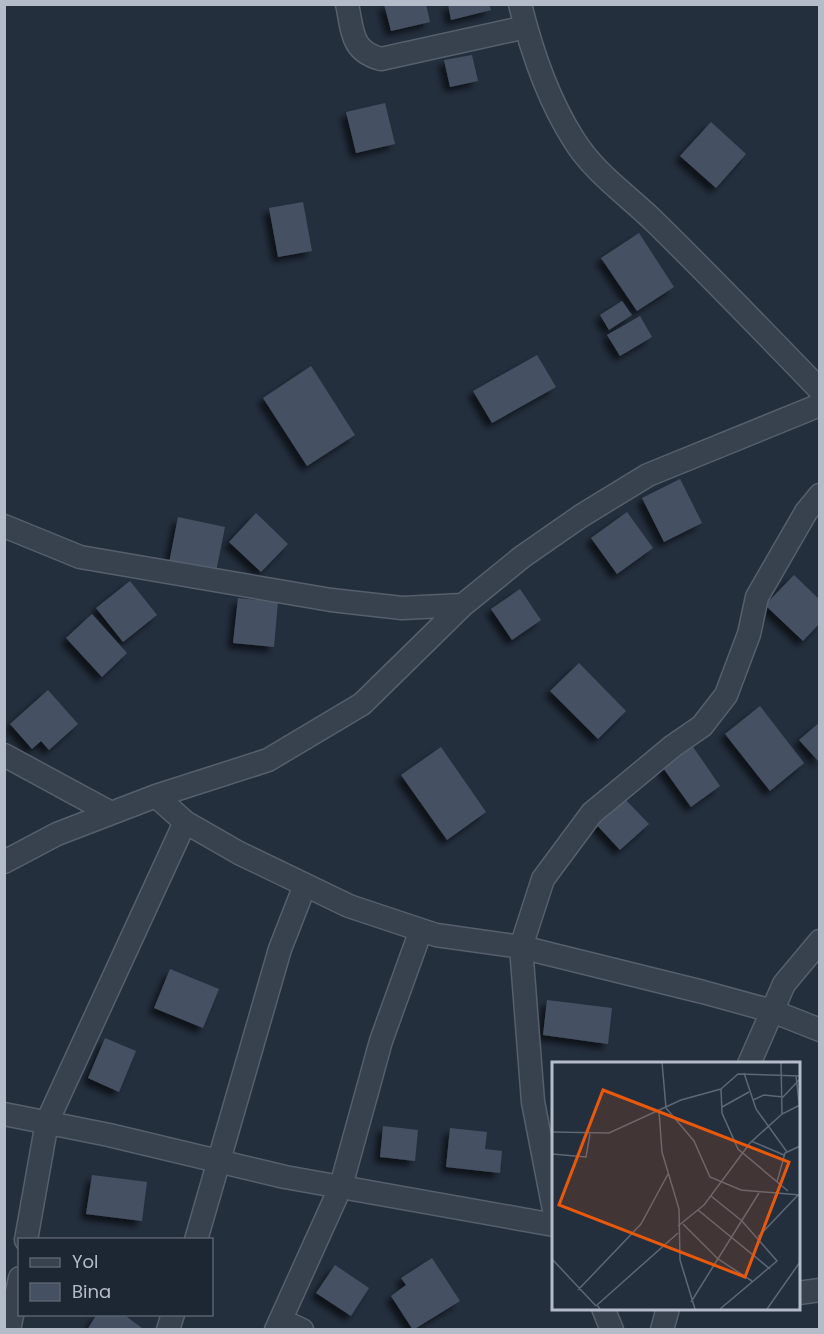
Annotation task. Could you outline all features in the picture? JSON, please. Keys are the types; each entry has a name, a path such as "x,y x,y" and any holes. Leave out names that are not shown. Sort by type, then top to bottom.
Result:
{"street":[{"path":"347,4 356,43 365,55 381,59 526,27"},
{"path":"520,4 526,27 550,91 574,140 609,183 644,210 819,390"},
{"path":"4,862 57,834 111,813 268,760 362,704 463,605 522,557 648,475 819,405"},
{"path":"552,1200 533,1102 521,947 543,879 592,813 702,726 726,695 749,634 757,597 806,512 819,495"},
{"path":"4,526 80,557 137,567 331,600 402,608 463,605"},
{"path":"4,755 111,813"},
{"path":"156,796 185,822 239,853 349,906 436,935 521,947 772,1011 819,1030"},
{"path":"26,1238 47,1122 185,822"},
{"path":"196,1238 277,960 305,885"},
{"path":"302,1329 278,1325 341,1186 381,1041 421,930"},
{"path":"750,1062 784,984 819,941"},
{"path":"4,1114 341,1186 552,1225"},
{"path":"9,1329 18,1287"},
{"path":"800,1293 819,1290"},
{"path":"604,1310 612,1329"},
{"path":"662,1329 667,1310"}],"building":[{"path":"384,4 426,4 430,22 391,31"},
{"path":"448,4 489,4 491,10 451,20"},
{"path":"472,55 478,81 450,87 444,60"},
{"path":"385,103 395,144 356,153 346,112"},
{"path":"711,122 746,154 716,188 680,156"},
{"path":"303,202 312,251 278,257 269,208"},
{"path":"639,233 674,287 637,311 601,258"},
{"path":"622,301 632,315 609,330 600,315"},
{"path":"640,316 652,337 620,356 607,335"},
{"path":"537,355 556,387 492,423 473,391"},
{"path":"311,366 355,435 307,466 263,398"},
{"path":"680,479 702,523 664,542 642,498"},
{"path":"627,512 653,548 617,574 591,538"},
{"path":"256,513 288,544 261,572 229,542"},
{"path":"178,517 225,527 216,572 169,563"},
{"path":"794,575 820,600 820,623 803,641 765,605"},
{"path":"130,581 157,615 123,642 96,608"},
{"path":"520,589 541,620 512,640 491,609"},
{"path":"238,598 278,602 274,647 233,643"},
{"path":"92,614 127,653 102,677 66,638"},
{"path":"579,663 626,711 598,739 550,691"},
{"path":"48,690 78,724 49,750 41,741 32,749 10,724"},
{"path":"760,706 804,763 770,791 725,734"},
{"path":"820,722 820,763 799,740"},
{"path":"691,744 720,786 691,807 661,765"},
{"path":"441,747 486,812 447,840 401,775"},
{"path":"621,795 649,824 620,850 593,821"},
{"path":"170,969 219,989 203,1028 154,1008"},
{"path":"547,1000 612,1008 608,1044 543,1035"},
{"path":"105,1038 136,1051 119,1092 88,1078"},
{"path":"383,1126 418,1130 415,1161 380,1157"},
{"path":"450,1128 487,1132 485,1149 502,1151 500,1173 446,1167"},
{"path":"92,1175 147,1182 142,1221 86,1214"},
{"path":"432,1258 460,1301 413,1330 391,1296 406,1285 401,1278"},
{"path":"335,1265 369,1288 351,1316 316,1293"},
{"path":"96,1316 126,1316 142,1328 87,1330"}]}
